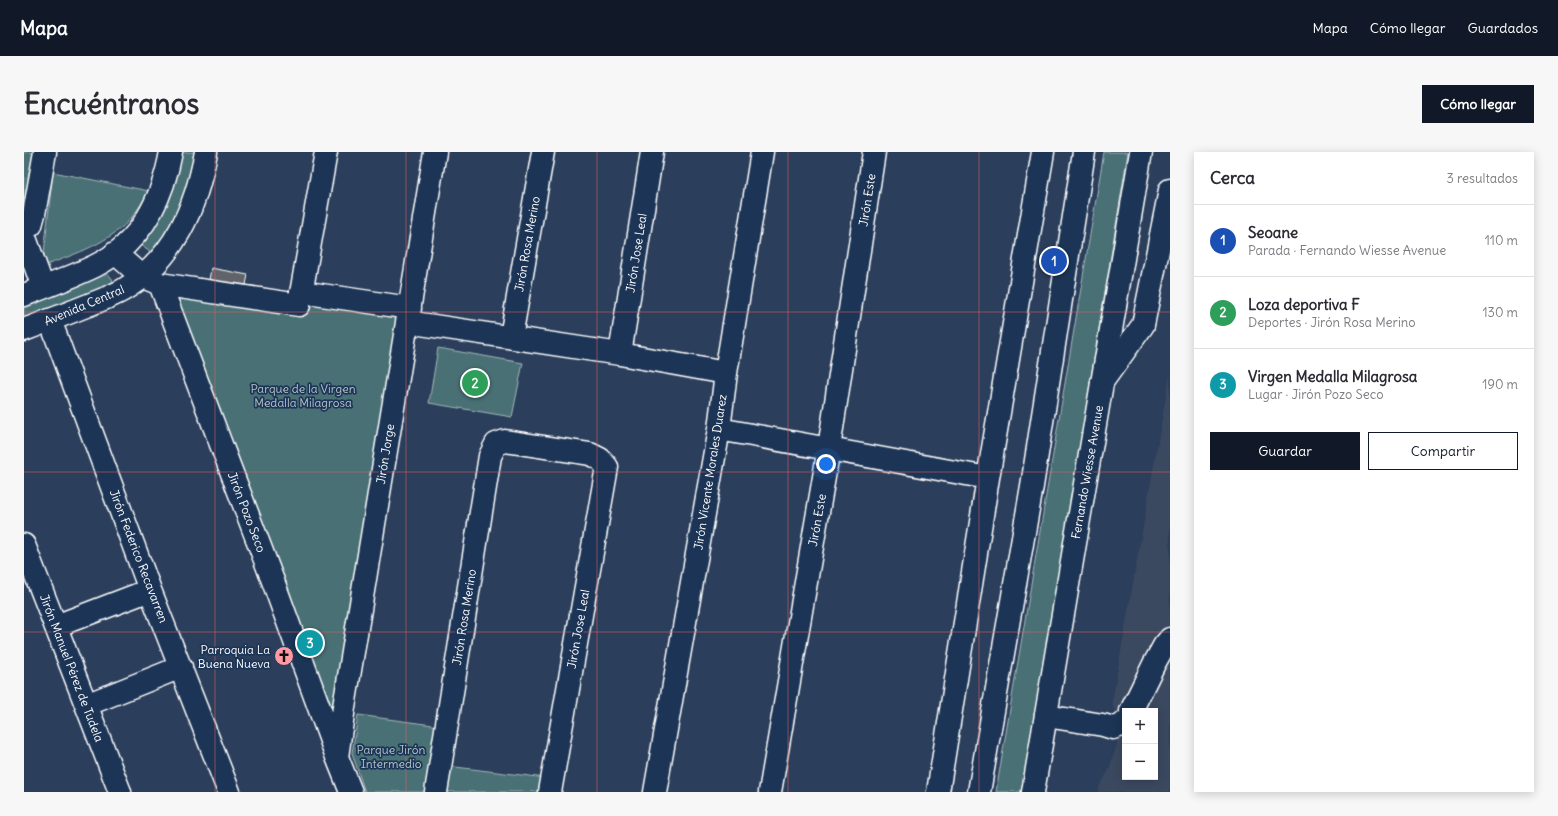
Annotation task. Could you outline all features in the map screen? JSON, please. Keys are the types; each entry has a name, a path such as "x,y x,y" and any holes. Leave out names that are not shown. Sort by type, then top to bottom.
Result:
{"street":[{"path":"24,231 31,225 34,214 45,152"},
{"path":"24,235 33,291 96,266 132,239 147,220 162,190 170,152"},
{"name":"Avenida Central","path":"24,330 151,280 162,259 178,235 194,204 206,152"},
{"path":"300,299 326,152"},
{"name":"Jirón Jorge","path":"337,757 435,152"},
{"name":"Jirón Rosa Merino","path":"511,337 543,152"},
{"name":"Jirón Jose Leal","path":"620,354 652,152"},
{"name":"Jirón Vicente Morales Duarez","path":"654,792 718,429 762,152"},
{"name":"Jirón Este","path":"770,792 829,448 874,152"},
{"path":"938,792 988,478 1043,152"},
{"path":"980,792 1032,486 1084,152"},
{"name":"Fernando Wiesse Avenue","path":"1033,792 1141,152"},
{"path":"1102,382 1143,325 1170,190"},
{"name":"Jirón Pozo Seco","path":"115,253 151,280 273,581 351,792"},
{"path":"151,280 300,299 408,315 511,337 620,354 726,373"},
{"name":"Jirón Federico Recavarren","path":"50,320 150,590 228,792"},
{"path":"718,429 988,478"},
{"name":"Jirón Jose Leal","path":"496,444 505,441 590,454 600,459 607,466 550,792"},
{"name":"Jirón Rosa Merino","path":"436,792 490,456 496,444"},
{"name":"Jirón Manuel Pérez de Tudela","path":"24,545 120,792"},
{"path":"56,626 150,590"},
{"path":"1132,708 1154,664 1164,646 1170,639"},
{"path":"86,705 181,668"},
{"path":"1046,716 1113,728 1122,725"}],"shaded area":[{"path":"1170,374 1170,792 1098,792 1099,787 1109,770 1117,744 1116,717 1112,702"}],"green space":[{"path":"24,152 39,152 27,206 24,206"},
{"path":"179,152 200,152 195,182 155,256 138,243 161,214 173,189"},
{"path":"1104,152 1128,152 1023,792 996,792"},
{"path":"53,172 149,191 132,217 114,234 92,246 46,265 43,262"},
{"path":"106,271 113,280 108,287 24,321 24,305"},
{"name":"Parque de la Virgen Medalla Milagrosa","path":"173,291 304,298 404,315 334,739"},
{"path":"438,348 523,363 512,417 429,403"},
{"name":"Parque Jirón Intermedio","path":"358,715 440,726 428,792 365,792 352,753"},
{"path":"447,766 546,778 544,792 442,792"}],"building":[{"path":"211,268 248,275 244,294 208,287"}],"place":[{"name":"Seoane","path":"1054,261"},
{"name":"Loza deportiva F","path":"475,383"},
{"name":"Virgen Medalla Milagrosa","path":"310,643"},
{"name":"Parroquia La Buena Nueva","path":"284,656"}]}
